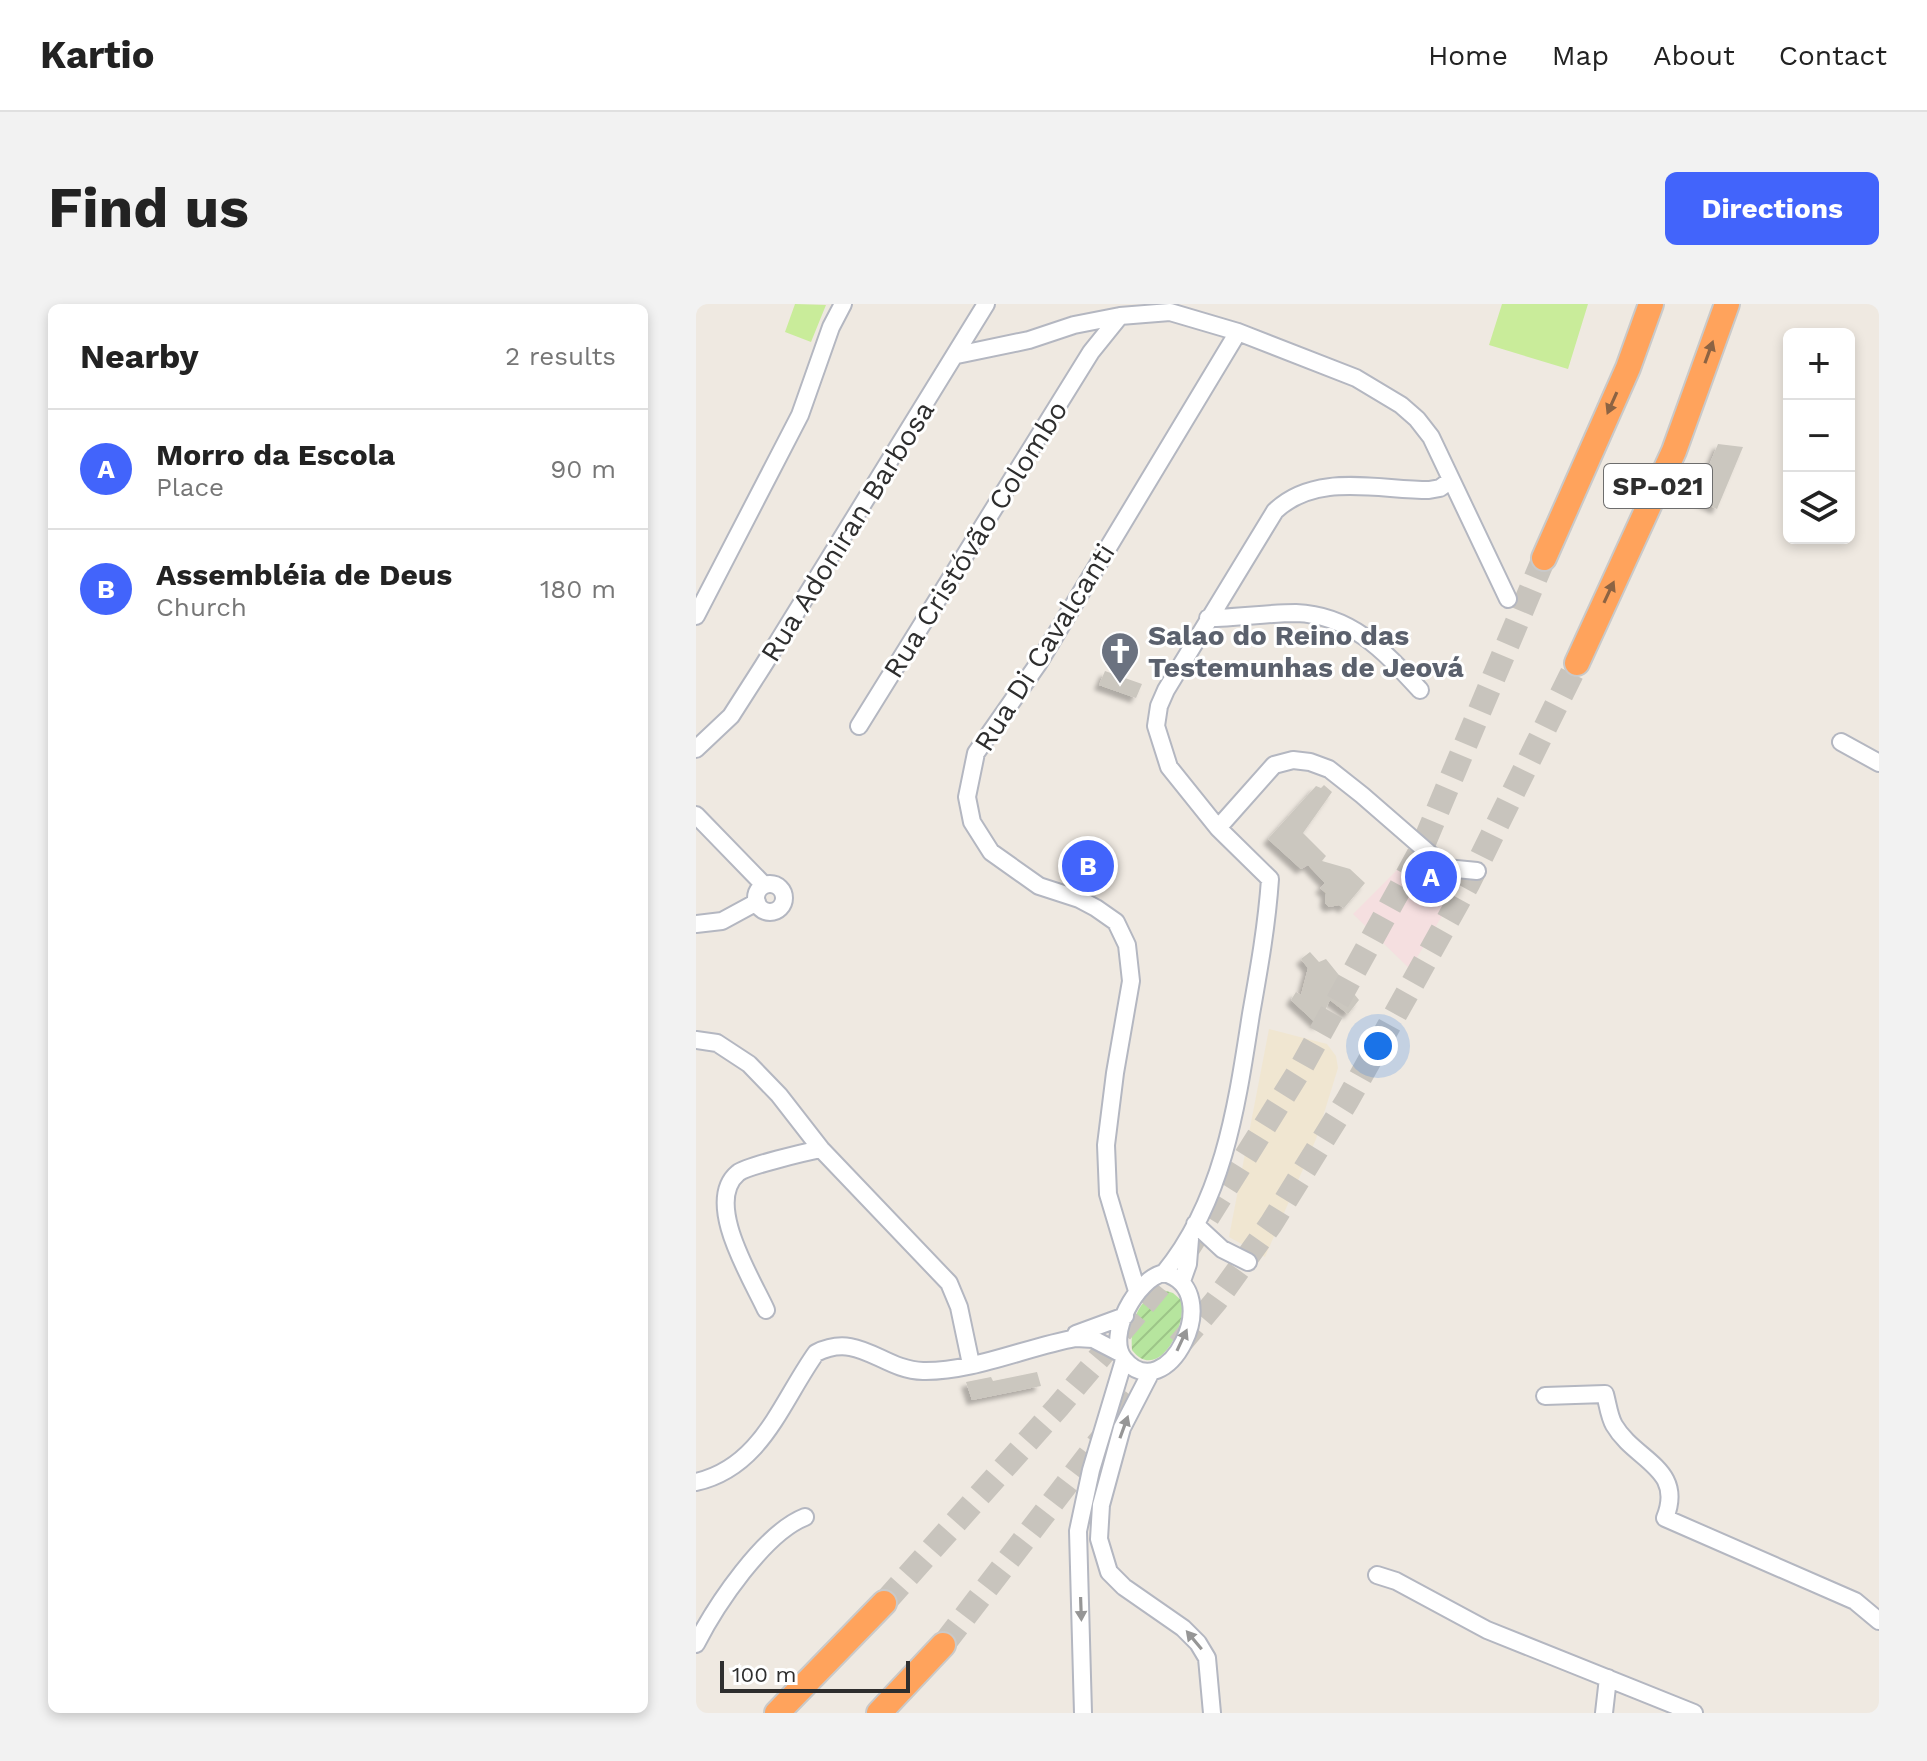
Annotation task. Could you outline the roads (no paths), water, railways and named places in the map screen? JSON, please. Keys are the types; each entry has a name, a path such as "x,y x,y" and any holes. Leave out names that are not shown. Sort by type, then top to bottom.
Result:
{"highway":[{"name":"SP-021","path":"1544,558 1628,368 1651,304"},
{"name":"SP-021","path":"1577,663 1674,451 1727,304"},
{"path":"777,1713 884,1603"},
{"path":"879,1713 943,1645"}],"street":[{"path":"696,616 800,415 831,327 843,304"},
{"name":"Rua Adoniran Barbosa","path":"696,749 731,716 986,304"},
{"path":"957,355 1029,340 1089,322 1170,312 1238,332 1356,378 1401,405 1431,437 1508,599"},
{"name":"Rua Cristóvão Colombo","path":"859,726 1091,352 1120,316"},
{"path":"1089,322 1091,352"},
{"name":"Rua Di Cavalcanti","path":"1137,1291 1108,1194 1106,1145 1131,981 1127,945 1116,922 1096,908 1039,886 991,852 972,822 967,797 976,753 1038,664 1238,332"},
{"path":"1164,1273 1193,1228 1225,1153 1235,1114 1266,923 1270,879 1218,828 1169,767 1156,726 1159,706 1208,618 1275,511 1289,498 1326,486 1429,490 1440,488 1451,480"},
{"path":"1208,618 1295,613 1340,622 1364,635 1385,652 1420,690"},
{"path":"1841,742 1879,763"},
{"path":"1218,828 1274,765 1293,760 1310,762 1329,769 1446,868 1477,871"},
{"path":"696,815 764,885"},
{"path":"764,885 780,887 784,901 774,911 767,911 757,902 757,895 764,885"},
{"path":"696,924 722,921 757,902"},
{"path":"696,1040 717,1043 749,1064 779,1095 821,1149 949,1283 959,1307 971,1364"},
{"path":"766,1310 727,1224 724,1202 728,1186 736,1174 745,1169 821,1149"},
{"path":"1193,1228 1222,1249 1248,1262"},
{"path":"1182,1281 1188,1264 1193,1228"},
{"path":"696,1482 727,1470 756,1447 771,1429 816,1353 829,1346 844,1345 860,1349 915,1370 971,1364 1076,1338 1093,1339 1122,1356 1139,1370 1151,1372 1168,1365 1188,1330 1192,1306 1182,1281 1164,1273 1155,1275 1137,1291 1125,1316 1120,1337 1122,1356 1078,1531 1083,1713"},
{"path":"1059,1341 1125,1316"},
{"path":"1151,1372 1122,1428 1101,1505 1099,1539 1109,1572 1198,1643 1207,1658 1212,1713"},
{"path":"1545,1396 1605,1394 1613,1424 1665,1478 1671,1491 1671,1504 1665,1518 1855,1601 1879,1621"},
{"path":"696,1644 712,1613 736,1581 776,1535 790,1523 805,1517"},
{"path":"1377,1575 1396,1581 1487,1630 1694,1713"},
{"path":"1604,1713 1608,1678"}],"tunnel":[{"path":"884,1603 1058,1407 1181,1260 1301,1068 1421,850 1544,558"},
{"path":"1179,1345 1216,1301 1271,1224 1347,1101 1468,884 1577,663"},
{"path":"943,1645 1138,1395"}],"place":[{"name":"Salao do Reino das Testemunhas de Jeová","path":"1120,685"},
{"name":"Assembléia de Deus","path":"1088,866"},
{"name":"Morro da Escola","path":"1431,877"}]}
